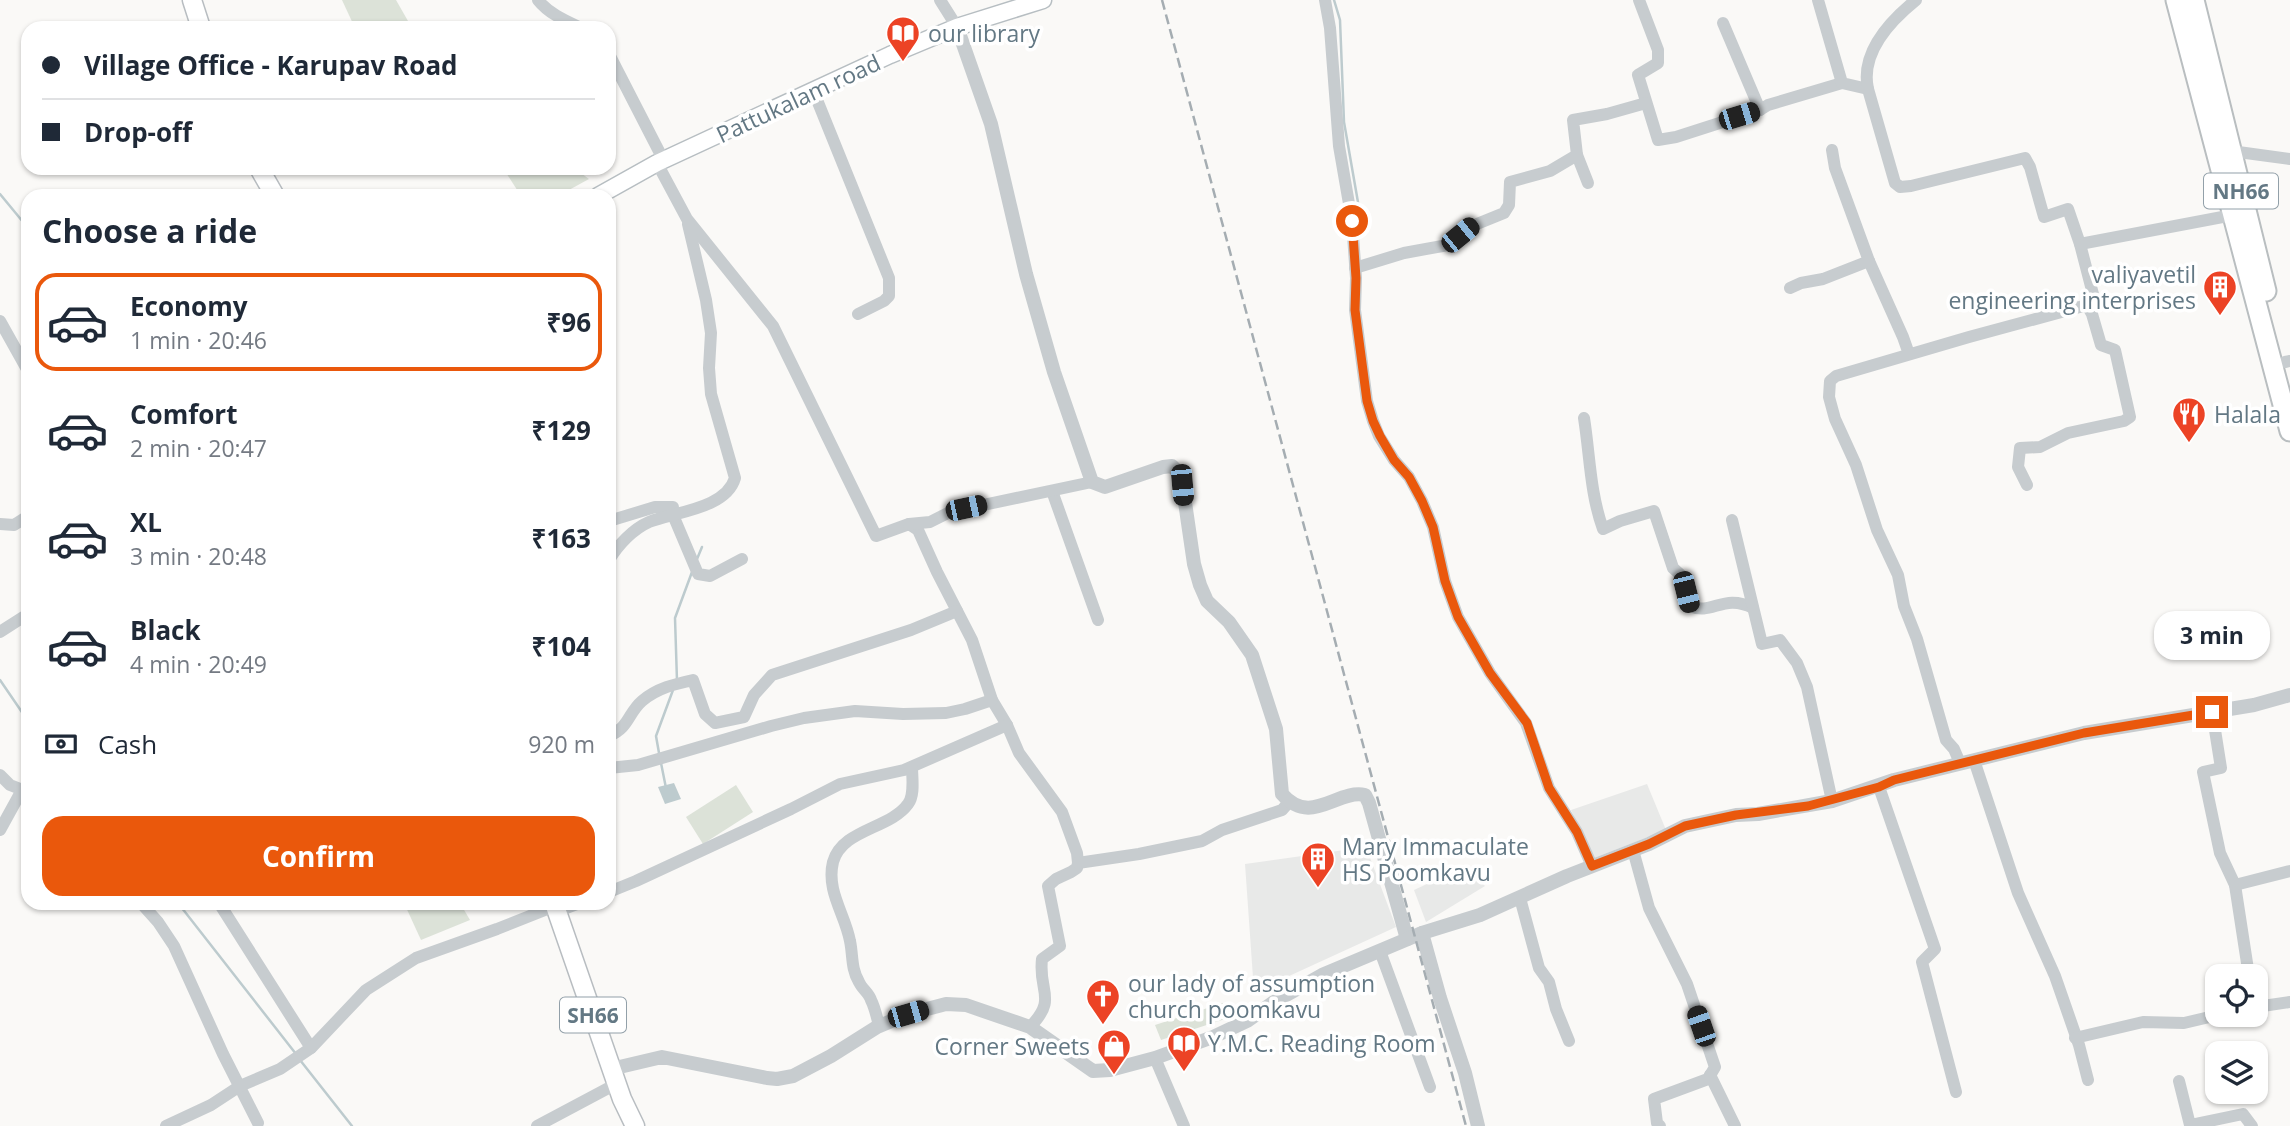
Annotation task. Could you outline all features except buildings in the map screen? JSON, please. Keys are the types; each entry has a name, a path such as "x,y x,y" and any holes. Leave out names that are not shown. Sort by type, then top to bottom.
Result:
{"highway":[{"path":"2176,0 2290,430"},
{"name":"NH66","path":"2194,0 2290,381"}],"main road":[{"path":"192,0 199,21"},
{"name":"Pattukalam road","path":"611,189 660,162 813,90 957,27 1043,0"},
{"name":"SH66","path":"556,910 614,1076 635,1126"}],"street":[{"path":"538,0 568,21"},
{"path":"940,0 957,27 991,124 1026,274 1054,372 1092,482"},
{"path":"1325,0 1330,29 1339,146 1352,221 1355,310 1367,401 1373,421 1387,448 1409,477 1422,501 1433,527 1445,581 1458,617 1490,673 1527,723 1549,788 1577,832 1592,866"},
{"path":"1639,0 1658,50 1659,61 1638,75 1658,140 1842,83 1867,89"},
{"path":"1818,0 1842,83"},
{"path":"1916,0 1887,25 1867,68 1867,89 1897,186 1911,186 2025,158 2045,217 2068,209 2094,298 2089,306 2101,345 2115,350 2130,417 2124,421 2068,433 2040,447 2020,448 2018,467 2027,485"},
{"path":"1723,23 1760,110"},
{"path":"616,69 687,219 773,326 876,536 909,524 930,522 950,512 1092,482 1105,487 1163,467 1172,466 1181,475 1191,551 1200,585 1207,601 1229,622 1252,655 1276,729 1282,794 1289,802 1304,808 1357,794 1365,796 1407,939"},
{"path":"813,90 889,278 889,296 858,314"},
{"path":"1588,183 1577,155 1573,120 1646,103"},
{"path":"1832,150 1835,168 1869,261 1909,354"},
{"path":"2231,151 2290,159"},
{"path":"1355,268 1404,253 1448,245 1472,226 1504,213 1509,205 1510,182 1550,172 1577,155"},
{"path":"2080,244 2232,215"},
{"path":"616,550 648,522 670,511 705,506 718,499 733,485 735,478 711,394 711,333 687,219"},
{"path":"1790,288 1823,279 1869,261"},
{"path":"2088,1080 2080,1045 2075,1038 2055,975 2018,893 1967,761 1946,740 1917,639 1904,606 1898,575 1877,530 1856,465 1835,419 1829,397 1830,381 1836,376 2089,306"},
{"path":"0,321 21,358"},
{"path":"1584,418 1588,467 1597,514 1603,529 1654,511 1673,568 1682,577 1690,606 1698,610 1740,601 1753,608"},
{"path":"1052,491 1098,620"},
{"path":"616,518 655,508 670,511"},
{"path":"670,511 698,575 710,576 742,559"},
{"path":"0,524 13,525 21,520"},
{"path":"1732,520 1762,644 1780,640 1797,663 1807,687 1832,801"},
{"path":"909,524 918,530 972,640 992,700 1019,753 1062,812 1074,844 1077,868 1048,886 1060,946 1058,950 1041,959 1046,1003 1041,1016 1030,1027"},
{"path":"616,733 620,732 642,701 668,685 693,680 705,714 715,723 744,718 754,695 772,674 911,630 957,611"},
{"path":"0,632 21,618"},
{"path":"537,1126 614,1076 662,1057 744,1075 785,1078 808,1069 879,1026 908,1014 946,1004 966,1005 1030,1027 1093,1071 1110,1070 1155,1058 1224,1032 1247,1021 1314,979 1422,933 1480,915 1685,826 1736,815 1758,814 1832,801 1894,780 2084,733 2254,705 2290,695"},
{"path":"616,767 666,758 804,718 855,711 946,713 992,700"},
{"path":"2212,712 2221,768 2203,772 2220,853 2235,885 2247,964"},
{"path":"616,889 840,784 912,767 1007,725"},
{"path":"879,1026 871,998 859,984 852,966 850,939 832,885 833,863 838,850 909,804 912,794 912,767"},
{"path":"0,775 10,785 21,789"},
{"path":"1879,787 1935,949 1922,962 1956,1092"},
{"path":"0,830 21,797"},
{"path":"1078,863 1202,841 1222,830 1282,810 1289,802"},
{"path":"1633,850 1648,908 1687,984 1715,1067 1708,1079 1654,1099 1657,1123 1660,1126"},
{"path":"2235,885 2290,870"},
{"path":"1520,898 1539,968 1549,982 1569,1041"},
{"path":"147,910 174,946 258,1123"},
{"path":"223,910 311,1048"},
{"path":"166,1126 211,1105 240,1086 280,1069 311,1048 366,990 416,958 547,910"},
{"path":"1422,933 1465,1073 1478,1126"},
{"path":"1380,951 1430,1087"},
{"path":"2268,1005 2290,1002"},
{"path":"2075,1038 2143,1022 2183,1023 2205,1018"},
{"path":"1155,1058 1184,1126"},
{"path":"1710,1075 1735,1126"},
{"path":"2179,1081 2190,1125 2244,1114 2252,1126"}],"shaded area":[{"path":"342,0 396,0 408,21 352,21"},
{"path":"508,175 584,175 589,179 571,189 516,189"},
{"path":"674,783 681,799 665,804 658,787"},
{"path":"1647,784 1666,830 1594,858 1571,810"},
{"path":"736,785 753,812 703,844 686,817"},
{"path":"1366,847 1396,927 1254,992 1245,864"},
{"path":"1466,866 1485,886 1426,922 1414,890"},
{"path":"407,910 464,910 470,920 421,940"},
{"path":"1223,1003 1228,1018 1161,1040 1155,1025"}],"waterway":[{"path":"1334,0 1340,20 1344,122 1359,208"},
{"path":"0,194 21,220"},
{"path":"697,559 702,547"},
{"path":"677,681 675,618 692,572"},
{"path":"0,680 21,711"},
{"path":"659,753 656,736 673,690"},
{"path":"661,763 666,788"},
{"path":"183,910 296,1054"},
{"path":"300,1060 352,1126"}],"railway":[{"path":"1162,0 1466,1126"}],"place":[{"name":"our library","path":"903,63"},
{"name":"valiyavetil engineering interprises","path":"2220,317"},
{"name":"Halala","path":"2189,444"},
{"name":"Mary Immaculate HS Poomkavu","path":"1318,889"},
{"name":"our lady of assumption church poomkavu","path":"1103,1026"},
{"name":"Y.M.C. Reading Room","path":"1184,1073"},
{"name":"Corner Sweets","path":"1114,1076"}],"route":[{"path":"1352,221 1355,310 1367,401 1373,421 1394,460 1409,477 1422,501 1433,527 1445,581 1458,617 1490,673 1527,723 1549,788 1577,832 1592,866 1649,844 1685,826 1736,815 1758,814 1832,801 1894,780 2004,751 2084,733 2212,712"}]}
